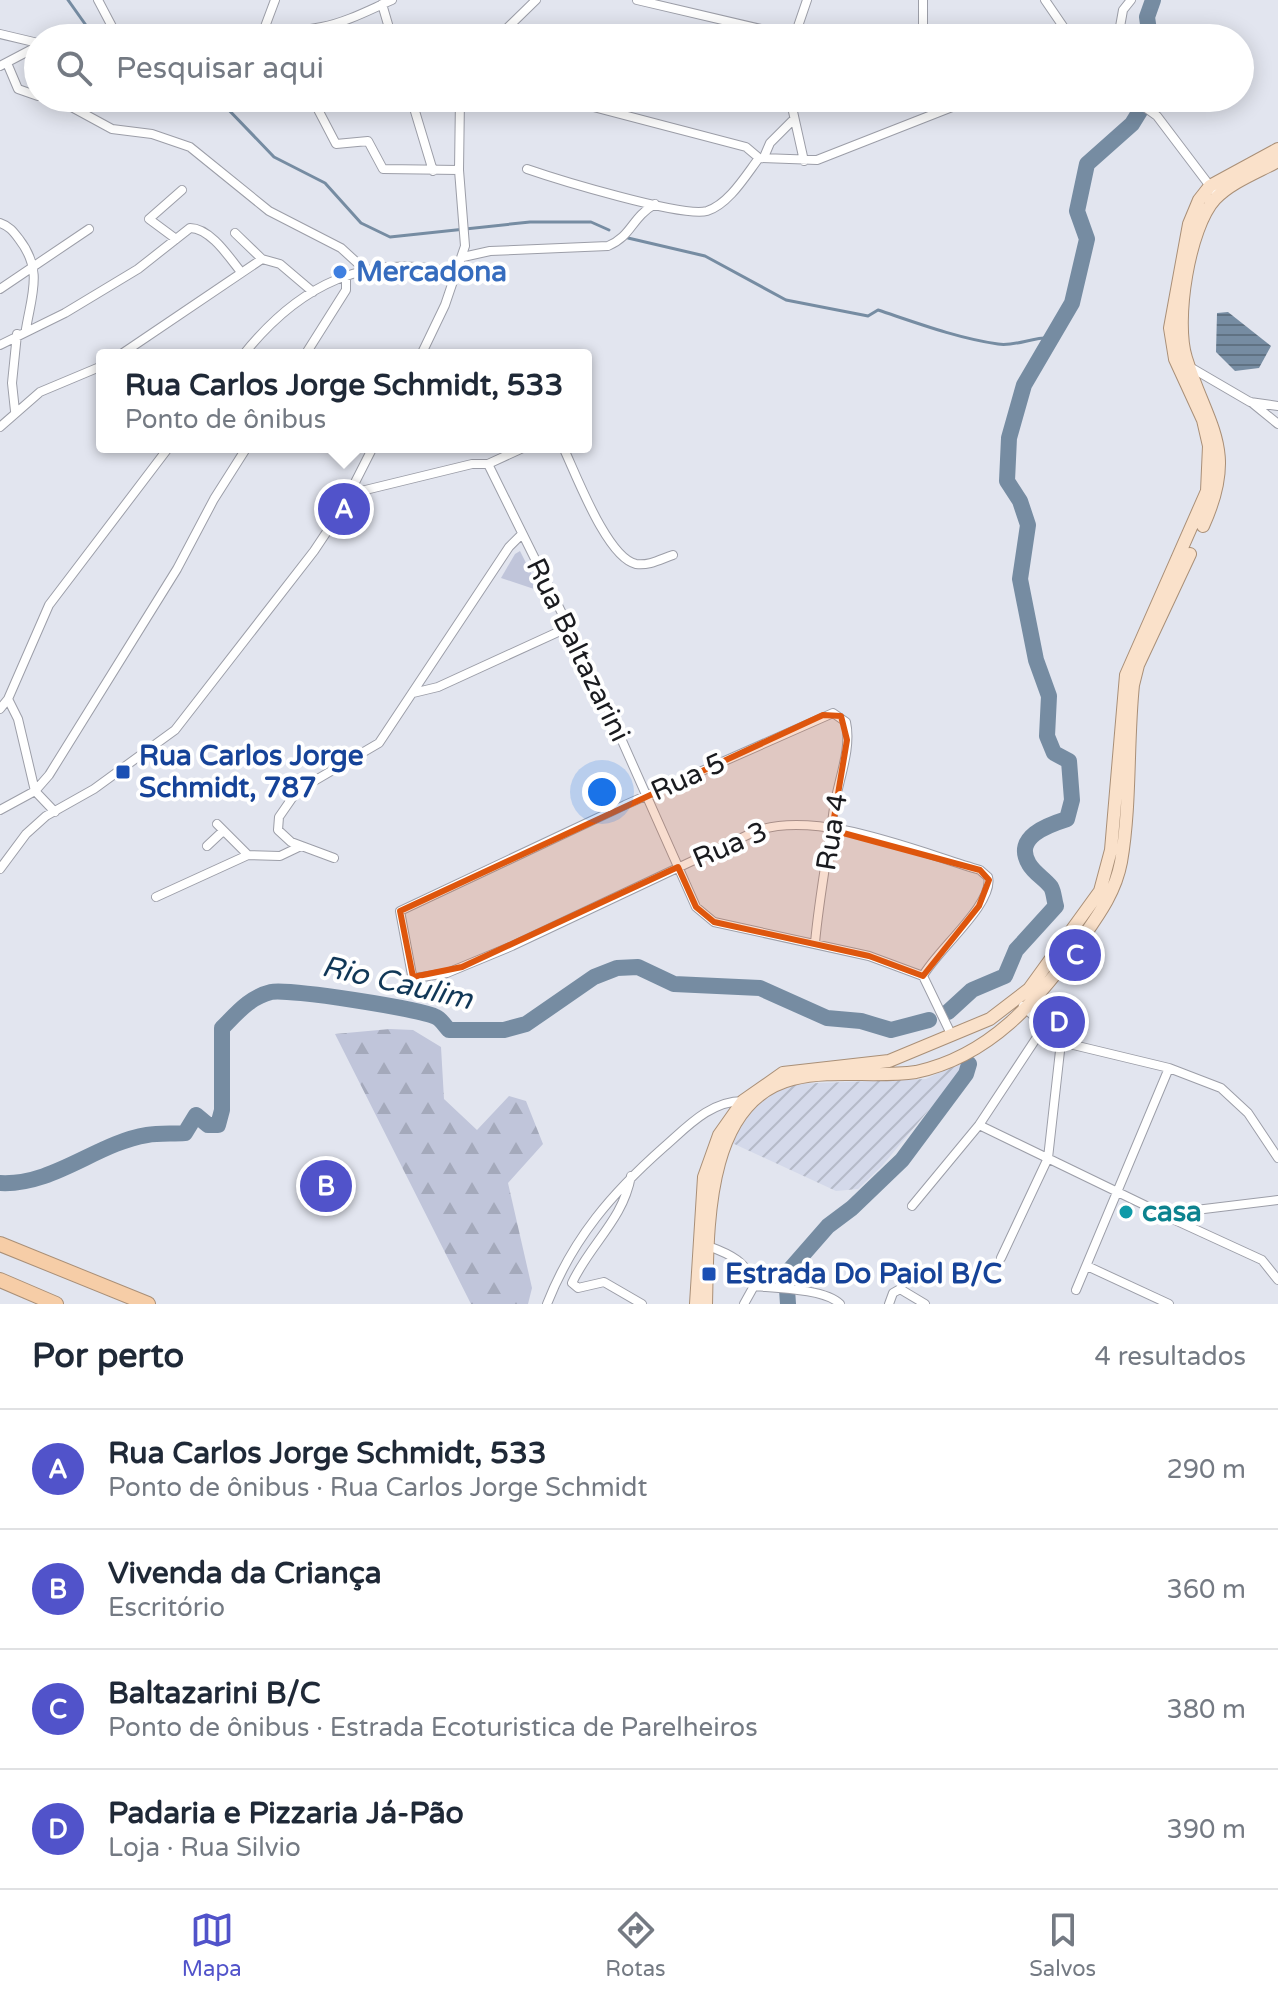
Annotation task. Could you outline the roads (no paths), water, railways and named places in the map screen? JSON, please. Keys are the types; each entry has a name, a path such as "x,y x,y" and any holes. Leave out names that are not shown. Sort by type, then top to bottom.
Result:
{"highway":[{"path":"0,1244 148,1304"},
{"path":"0,1280 56,1304"}],"main road":[{"path":"696,1304 704,1177 719,1135 743,1101 770,1079 797,1069 889,1061 1020,1010 1089,911 1107,874 1126,675 1207,491 1209,446 1203,420 1175,359 1170,328 1189,224 1199,200 1278,149"},
{"path":"706,1304 715,1169 735,1127 762,1095 795,1078 925,1070 979,1045 1039,998 1109,901 1123,844 1131,707 1138,665 1214,502 1220,451 1190,367 1181,328 1200,223 1214,191 1278,161"},
{"path":"974,1027 979,1045"},
{"path":"917,1052 917,1060 925,1070"}],"street":[{"path":"98,0 111,24"},
{"path":"266,24 275,0"},
{"path":"330,24 392,0"},
{"path":"511,24 536,0"},
{"path":"637,0 739,24"},
{"path":"799,24 807,0"},
{"path":"923,0 923,24"},
{"path":"1045,0 1061,24"},
{"path":"1120,24 1123,10 1131,0"},
{"path":"382,4 388,24"},
{"path":"0,34 24,40"},
{"path":"24,53 4,65 18,89 24,91"},
{"path":"81,112 112,129 152,134 190,147 262,206 341,248 364,269"},
{"path":"319,112 336,144 368,141 383,169 459,170"},
{"path":"415,112 433,171"},
{"path":"424,349 463,257 460,112"},
{"path":"612,112 746,147 762,158 804,161 817,160 939,112"},
{"path":"791,112 792,121 801,137 804,161"},
{"path":"1152,112 1214,191"},
{"path":"527,169 655,204 700,212 712,209 762,158 770,143 792,121"},
{"path":"176,239 149,219 182,190"},
{"path":"631,198 636,216"},
{"path":"463,257 490,251 608,246 621,239 636,216 655,204"},
{"path":"0,223 10,228 24,245 35,267 26,329"},
{"path":"0,345 26,329 65,313 151,261 190,228 198,228 241,272"},
{"path":"0,289 89,229"},
{"path":"235,233 262,259 280,264 313,292"},
{"path":"129,349 262,259"},
{"path":"248,349 276,318 313,292 346,275 364,269 412,266 456,273"},
{"path":"309,349 346,290 346,275"},
{"path":"15,411 12,383 17,334"},
{"path":"1190,367 1250,402 1278,424"},
{"path":"0,427 40,392 96,369"},
{"path":"1250,402 1278,406"},
{"path":"0,709 8,699 49,605 164,453"},
{"path":"0,810 35,791 49,775 177,569 214,499 243,453"},
{"path":"0,869 26,834 146,754 175,730 287,588 349,494 370,453"},
{"path":"349,494 472,464 488,464 512,453"},
{"path":"566,453 600,523 621,556 644,564 673,555"},
{"name":"Rua Baltazarini","path":"488,464 569,627 696,907 714,922 895,963 923,976"},
{"path":"334,858 284,838 278,830 279,817 287,802 317,776 379,743 509,547 522,534"},
{"path":"412,693 438,687 569,627"},
{"path":"8,699 18,719 35,791 55,812"},
{"name":"Rua 5","path":"414,978 400,911 823,715 837,714 846,722"},
{"name":"Rua 4","path":"815,943 847,740 846,722"},
{"name":"Rua 3","path":"414,978 462,967 678,867 773,825 786,823 832,830 980,870 988,877 988,889 979,906 932,959 923,976"},
{"path":"207,846 220,828 248,855"},
{"path":"156,897 248,855 280,856 301,846"},
{"path":"923,976 953,1037"},
{"path":"1020,1010 1061,1042 1169,1068 1202,1079 1236,1098 1278,1158"},
{"path":"912,1206 979,1125 1041,1027"},
{"path":"1001,1258 1048,1158 1061,1042"},
{"path":"1076,1290 1120,1193 1169,1068"},
{"path":"547,1304 583,1231 631,1175 701,1116 723,1104 743,1101"},
{"path":"979,1125 1262,1260 1278,1280"},
{"path":"631,1175 627,1196 617,1218 572,1283 578,1288 604,1282 642,1304"},
{"path":"1163,1214 1278,1200"},
{"path":"708,1246 730,1254 750,1273 754,1286 744,1304"},
{"path":"1087,1266 1169,1304"},
{"path":"754,1286 805,1291 835,1299 840,1304"},
{"path":"889,1304 893,1293 900,1289 925,1304"}],"waterway":[{"path":"68,0 85,24"},
{"path":"1148,24 1147,17 1153,0"},
{"path":"231,112 274,157 325,183 361,223 390,237 530,222 591,222 609,230"},
{"path":"948,1012 972,990 1005,976 1016,950 1056,906 1051,887 1029,864 1025,855 1029,839 1067,819 1072,800 1069,761 1054,753 1047,736 1049,696 1036,660 1020,579 1028,525 1020,501 1007,481 1009,438 1024,385 1072,303 1087,239 1077,211 1087,164 1132,124 1139,112"},
{"path":"628,238 705,256 786,300 868,316 878,310 952,334 998,344 1053,338"},
{"name":"Rio Caulim","path":"0,1183 38,1178 129,1139 152,1134 185,1133 196,1115 208,1125 218,1125 222,1110 222,1028 250,1002 271,992 326,996 425,1013 436,1017 449,1030 504,1030 526,1024 594,977 617,968 638,967 674,984 760,988 827,1018 861,1021 891,1030 929,1020"},
{"path":"788,1304 786,1274 828,1226 852,1208 902,1160 966,1074 969,1064"}],"place":[{"name":"Mercadona","path":"340,272"},
{"name":"Rua Carlos Jorge Schmidt, 533","path":"344,509"},
{"name":"Rua Carlos Jorge Schmidt, 787","path":"123,772"},
{"name":"Baltazarini B/C","path":"1075,955"},
{"name":"Padaria e Pizzaria Já-Pão","path":"1059,1022"},
{"name":"Vivenda da Criança","path":"326,1186"},
{"name":"casa","path":"1126,1212"},
{"name":"Estrada Do Paiol B/C","path":"709,1274"}]}
